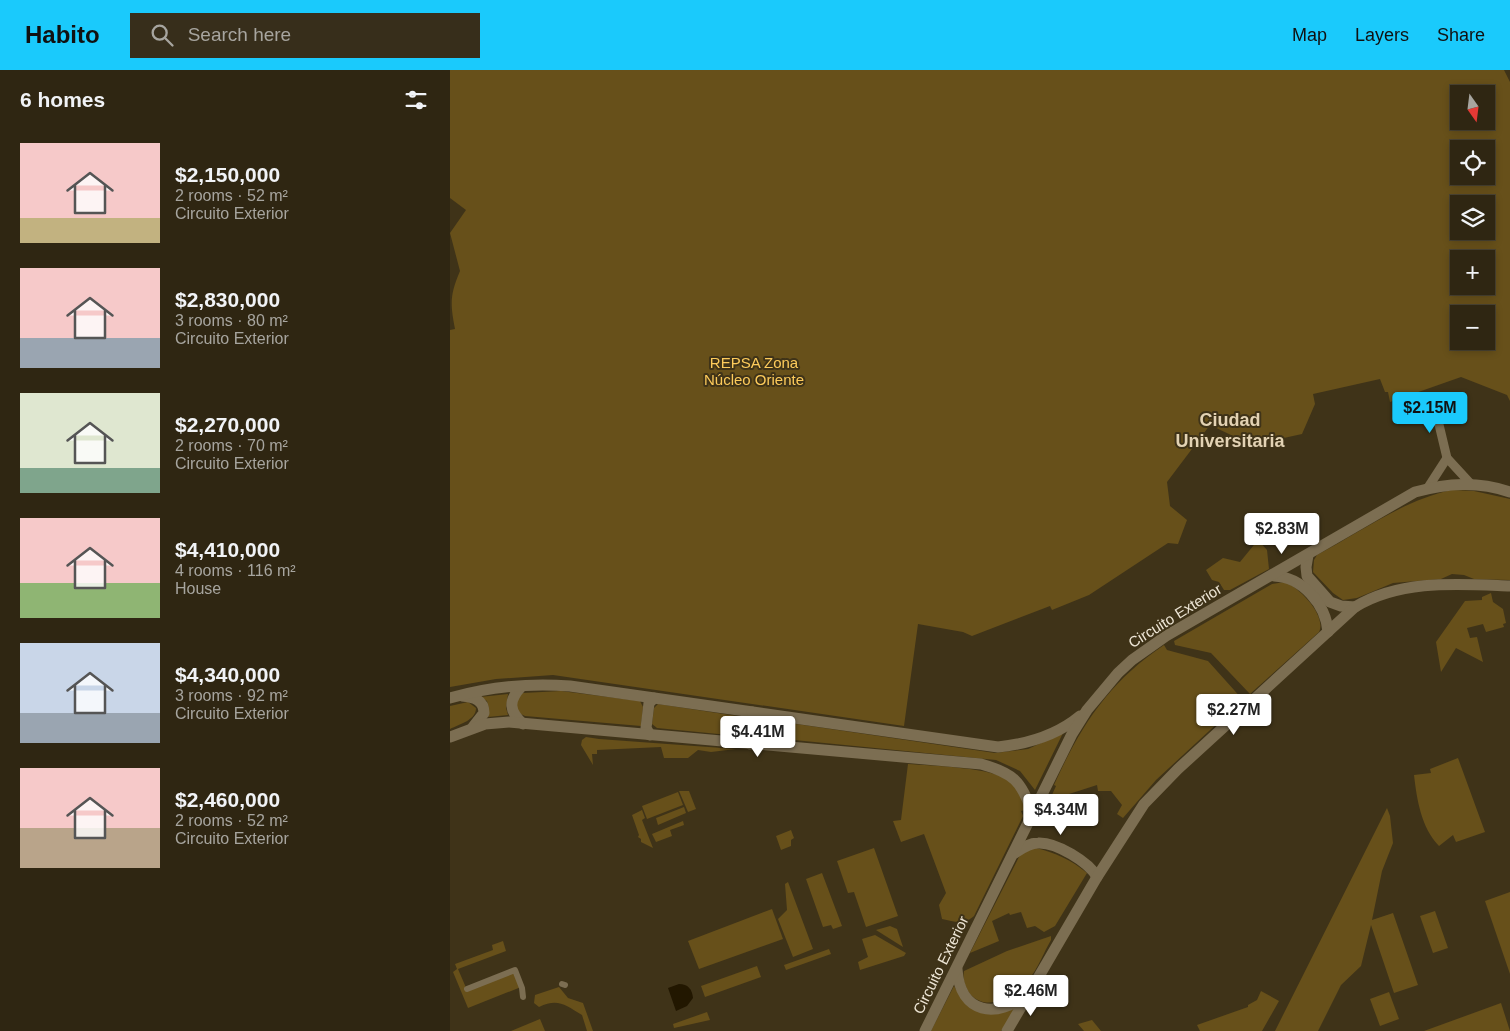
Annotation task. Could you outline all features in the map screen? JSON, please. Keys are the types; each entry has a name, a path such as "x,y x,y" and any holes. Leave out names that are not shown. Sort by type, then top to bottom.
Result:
{"street":[{"path":"1409,418 1436,412 1447,458 1470,483"},
{"path":"1427,489 1447,458"},
{"name":"Circuito Exterior","path":"925,1031 1072,734 1087,710 1106,686 1132,660 1166,636 1274,576 1398,501 1427,489 1448,484 1470,483 1510,492"},
{"path":"1308,555 1307,576 1330,602 1341,606 1355,607"},
{"path":"1274,576 1294,579 1322,607 1327,618 1328,632"},
{"path":"1007,1031 1097,877 1144,804 1178,769 1355,607 1387,591 1404,588 1441,585 1510,586"},
{"path":"454,697 521,687 570,686 998,747 1014,746 1052,733 1071,723 1087,710"},
{"path":"521,687 513,695 511,708 515,716 523,724"},
{"path":"454,697 472,697 481,702 484,713 473,727"},
{"path":"650,735 646,728 649,703 654,698"},
{"path":"750,744 756,740 759,727 752,712"},
{"path":"450,737 473,727 498,722 981,764 1013,776 1027,795 1032,813"},
{"path":"1012,854 1032,843 1047,844 1081,859 1090,866 1097,877"},
{"path":"957,969 958,983 964,996 972,1004 984,1009 1002,1008 1020,999 1031,989"},
{"path":"467,989 515,970 523,997"}],"green space":[{"name":"REPSA Zona Núcleo Oriente","path":"450,70 1504,70 1510,82 1510,401 1507,395 1461,377 1390,402 1388,392 1385,392 1380,379 1313,394 1315,404 1302,434 1252,445 1210,425 1167,482 1170,506 1187,520 1178,544 1168,543 1089,595 1052,610 1050,606 972,636 963,632 918,624 904,726 553,675 496,679 450,687 450,330 455,329 452,299 460,271 450,233 466,210 450,198"},
{"path":"1452,490 1474,491 1510,499 1510,580 1474,579 1464,575 1452,574 1441,579 1393,583 1357,598 1343,600 1333,593 1313,572 1314,560 1317,555 1399,509 1416,501"},
{"path":"1258,540 1267,550 1269,569 1230,590 1224,590 1219,582 1212,580 1206,570 1223,558 1240,562"},
{"path":"1285,582 1298,590 1311,603 1319,618 1319,632 1250,694 1211,653 1175,645 1174,641 1272,584"},
{"path":"1491,593 1493,602 1503,609 1506,623 1503,624 1504,627 1486,632 1483,624 1467,628 1470,638 1477,637 1483,662 1456,648 1441,672 1436,642 1465,601 1482,600 1482,597"},
{"path":"1164,645 1167,650 1208,661 1243,700 1238,705 1231,705 1222,713 1222,719 1156,780 1123,818 1117,814 1122,805 1111,791 1098,791 1097,785 1069,794 1059,802 1051,797 1064,763 1086,724 1099,706 1127,674"},
{"path":"561,691 640,701 643,707 641,726 525,716 517,709 517,698 523,693"},
{"path":"508,694 506,708 508,715 488,717 487,701 480,697"},
{"path":"468,702 476,708 473,716 450,729 450,706"},
{"path":"658,704 750,718 754,723 752,735 749,737 657,728 652,724 654,708"},
{"path":"762,719 995,753 1028,749 1063,733 1035,790 1020,771 996,760 764,737 766,729"},
{"path":"586,737 736,749 711,752 698,750 688,758 664,758 661,747 597,750 597,754 592,754 593,765 581,745 582,740"},
{"path":"1458,758 1485,832 1456,842 1453,835 1439,846 1424,822 1418,803 1414,775 1431,773 1430,769"},
{"path":"908,764 962,768 992,773 1011,782 1022,799 1025,810 1021,811 1023,816 974,916 967,921 955,922 942,919 939,905 946,893 924,834 901,842 893,821 901,820"},
{"path":"679,791 689,791 696,809 688,812"},
{"path":"678,792 683,805 647,819 642,806"},
{"path":"684,807 686,813 658,825 656,818"},
{"path":"1387,808 1390,816 1393,843 1382,871 1372,920 1393,913 1418,985 1394,993 1371,925 1361,966 1341,985 1318,1031 1275,1031"},
{"path":"642,810 645,818 642,820 653,848 641,842 641,839 638,837 632,815"},
{"path":"683,821 684,825 670,830 672,836 656,842 652,834"},
{"path":"791,830 794,838 791,840 791,846 781,850 776,836"},
{"path":"874,848 898,916 866,927 854,892 848,893 837,861"},
{"path":"1036,848 1063,858 1087,873 1055,926 1044,932 1035,926 1027,928 1021,912 1010,915 1009,913 992,921 999,941 970,953 1020,855 1022,852"},
{"path":"822,873 842,926 833,929 831,925 823,927 806,879"},
{"path":"788,882 813,949 793,957 778,919 787,910 785,884"},
{"path":"1510,892 1510,974 1485,901"},
{"path":"772,909 783,939 699,969 688,941"},
{"path":"1435,911 1448,948 1433,953 1420,916"},
{"path":"890,926 897,929 903,947 876,930"},
{"path":"875,935 906,953 904,956 860,970 858,962 868,957 862,939"},
{"path":"1051,936 1051,940 1033,974 1025,984 1011,995 995,1002 987,1002 979,1001 968,991 964,981 964,971 1007,951"},
{"path":"503,941 506,951 458,969 467,990 514,972 521,987 468,1008 453,972 457,969 455,964 493,950 492,945"},
{"path":"829,949 831,954 786,970 784,965"},
{"path":"757,966 761,977 705,997 701,986"},
{"path":"954,986 964,1002 975,1010 1021,1002 1001,1031 931,1031"},
{"path":"559,987 568,998 583,1003 593,1031 587,1031 582,1015 566,1006 551,1003 539,1007 534,1003 535,995"},
{"path":"1261,991 1279,1001 1262,1031 1200,1031 1197,1025 1248,1007 1248,1005 1257,1000"},
{"path":"1389,992 1399,1019 1380,1026 1370,999"},
{"path":"1501,1003 1510,1031 1424,1031"},
{"path":"707,1012 710,1020 674,1028 673,1024"},
{"path":"540,1019 545,1031 511,1031"},
{"path":"1092,1020 1101,1031 1084,1031 1078,1024"}],"shaded area":[{"path":"679,984 689,988 693,998 687,1006 676,1011 668,988"}],"district":[{"name":"Ciudad Universitaria","path":"1230,430"}]}
